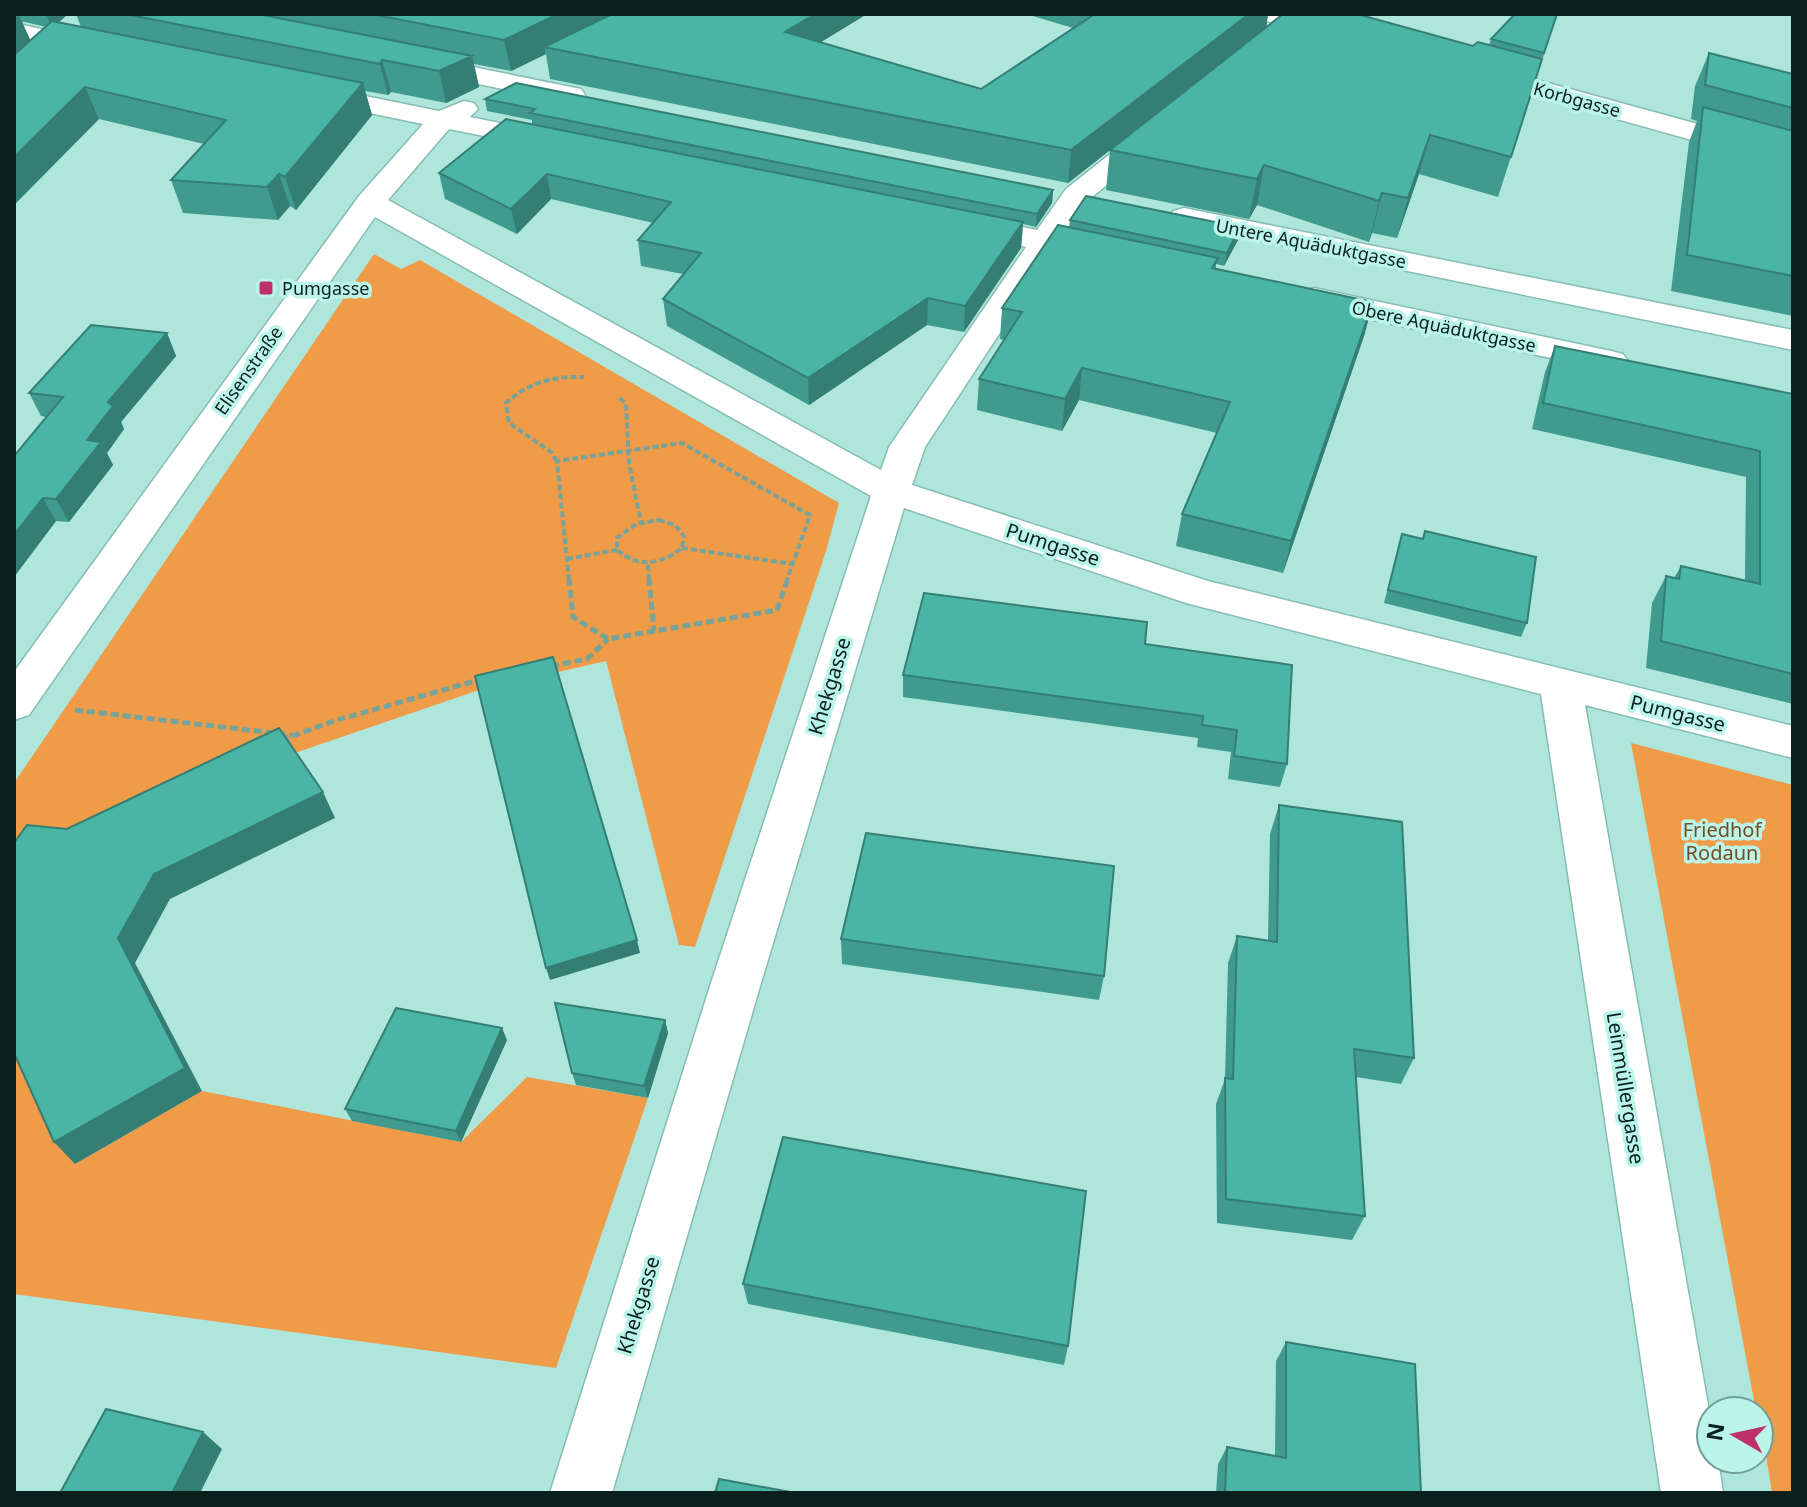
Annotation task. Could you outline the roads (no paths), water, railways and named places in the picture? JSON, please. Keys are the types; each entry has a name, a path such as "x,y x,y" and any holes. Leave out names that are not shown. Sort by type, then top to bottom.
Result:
{"street":[{"path":"1284,22 1354,38"},
{"path":"14,31 67,32 119,53"},
{"path":"36,60 67,32"},
{"path":"397,60 600,101"},
{"name":"Korbgasse","path":"1445,63 1793,159"},
{"name":"Elisenstraße","path":"14,704 370,202 442,120 552,65"},
{"path":"288,88 580,147"},
{"name":"Khekgasse","path":"581,1493 745,952 907,447 1076,195 1173,118"},
{"path":"1045,189 1106,201"},
{"name":"Pumgasse","path":"370,202 891,491 1200,593 1793,742"},
{"name":"Untere Aquäduktgasse","path":"1151,210 1793,340"},
{"path":"935,218 1137,260"},
{"name":"Obere Aquäduktgasse","path":"1293,293 1637,367"},
{"name":"Leinmüllergasse","path":"1560,683 1692,1493"}],"place":[{"name":"Pumgasse","path":"266,288"}],"park label":[{"name":"Friedhof Rodaun","path":"1722,840"}]}
